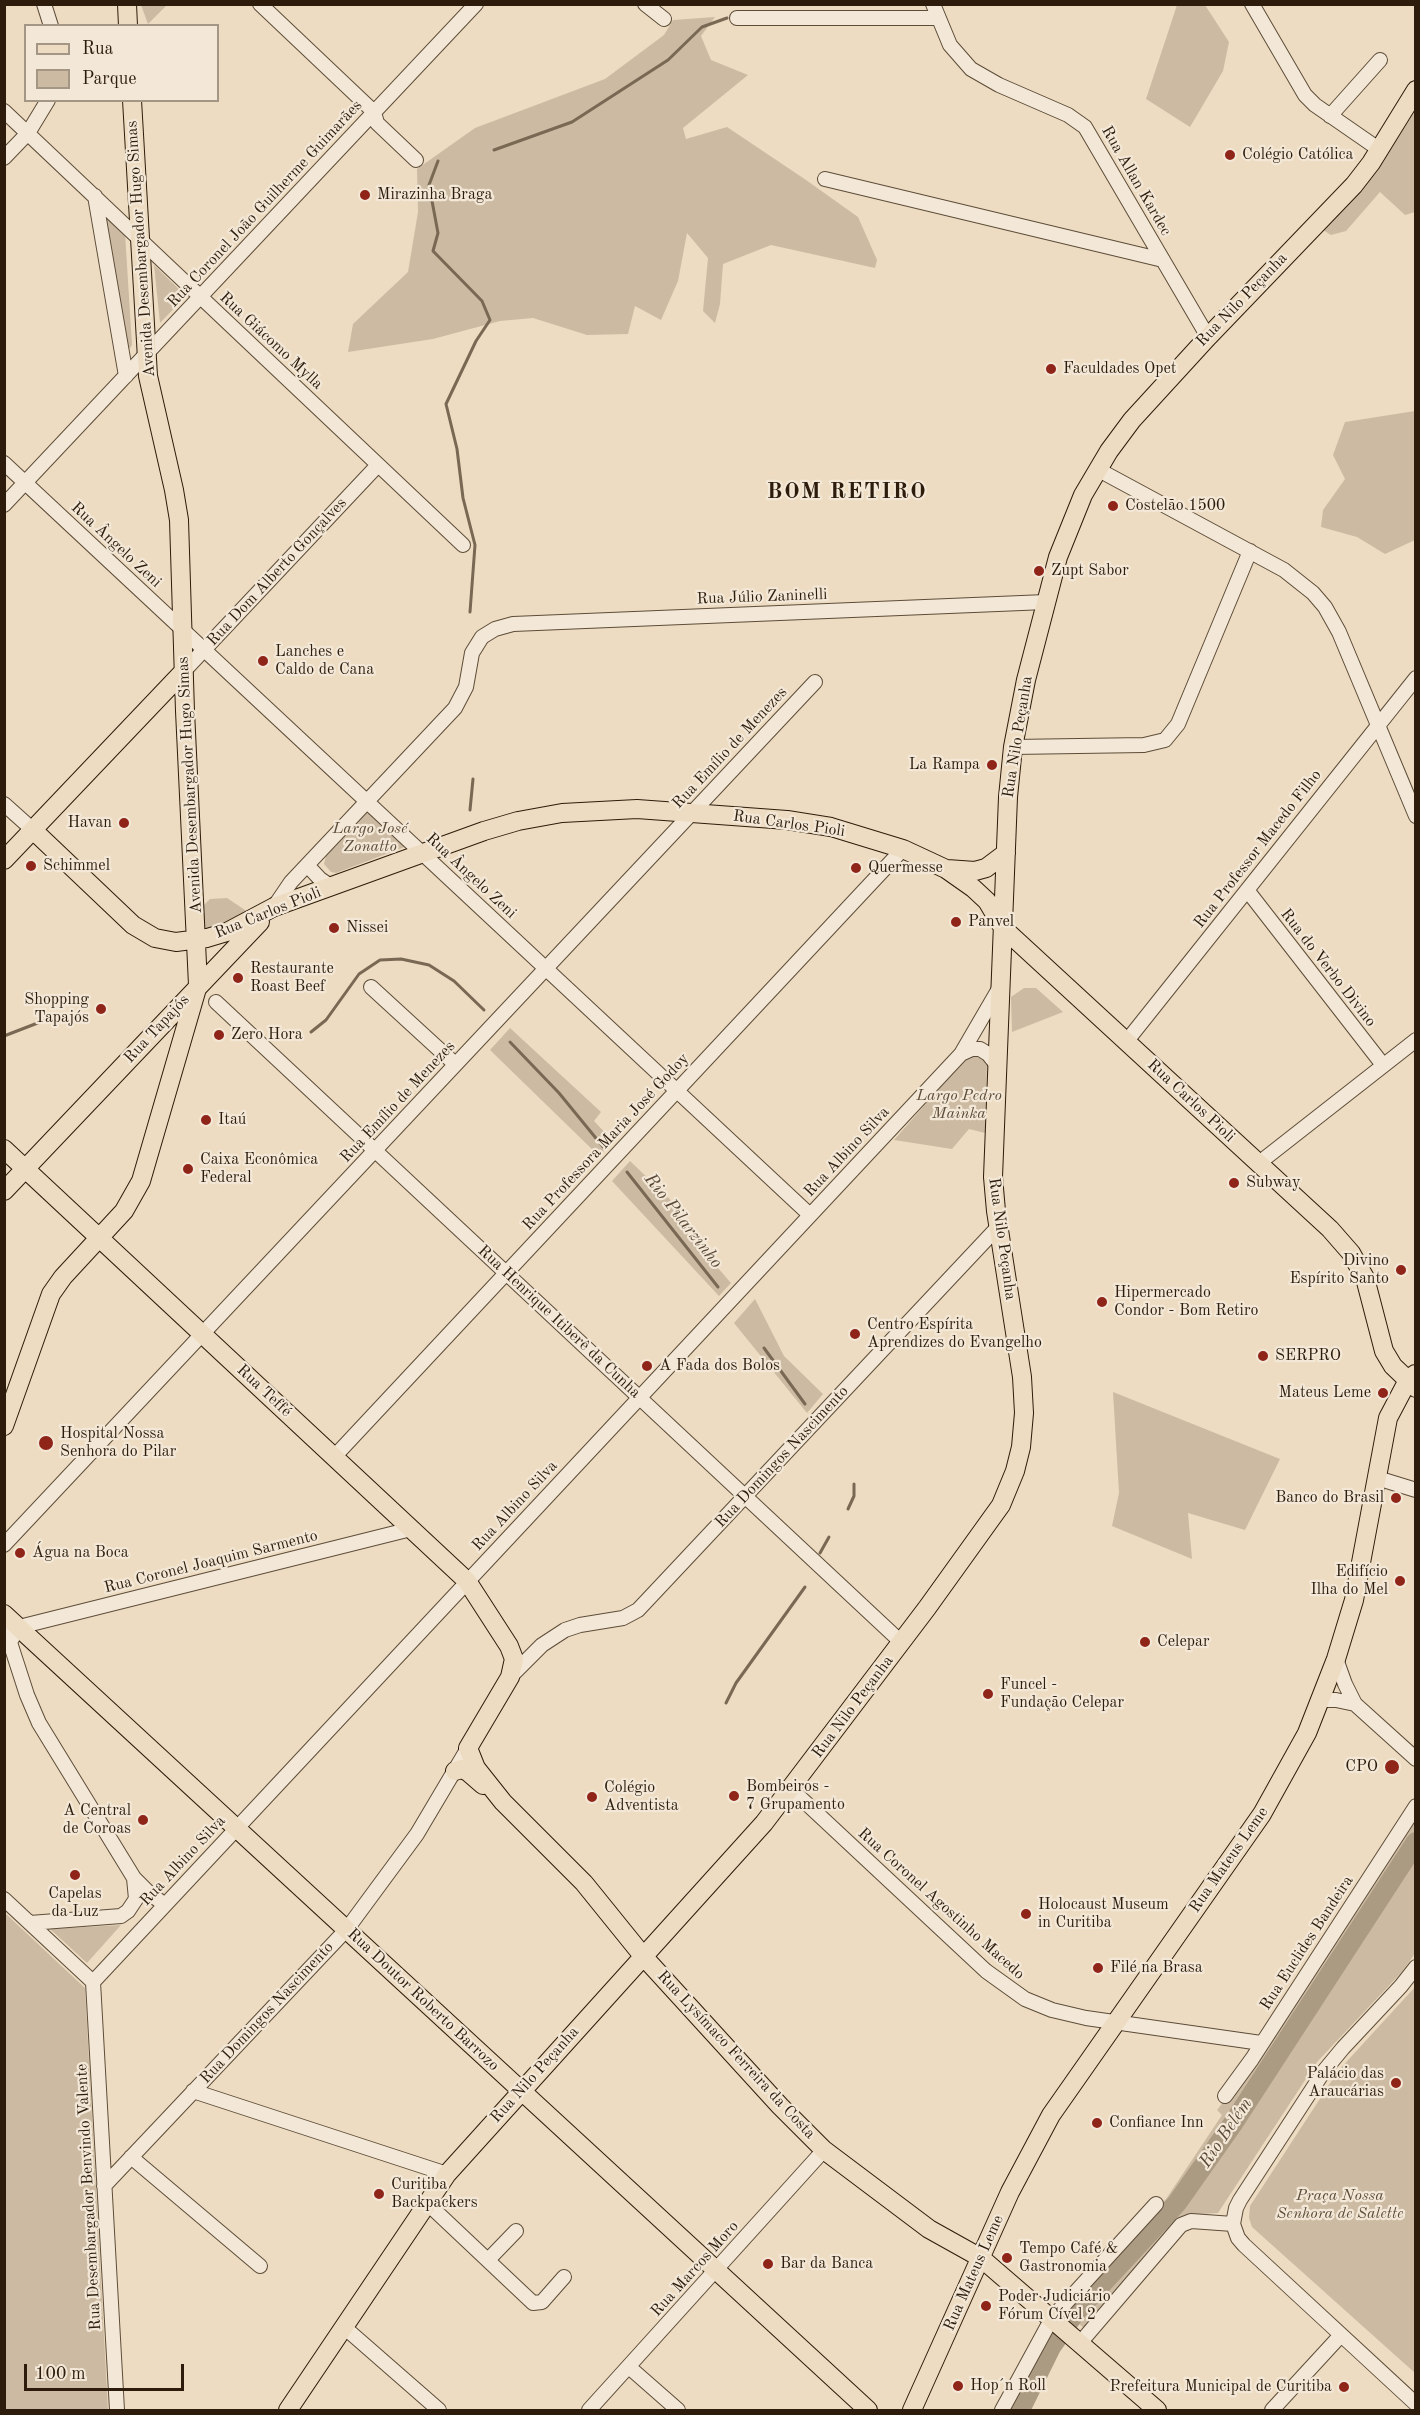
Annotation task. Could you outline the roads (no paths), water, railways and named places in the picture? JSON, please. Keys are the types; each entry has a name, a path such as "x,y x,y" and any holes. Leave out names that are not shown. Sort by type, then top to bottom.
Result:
{"main road":[{"path":"127,4 128,24"},
{"name":"Rua Nilo Peçanha","path":"288,2410 447,2174 749,1840 791,1789 992,1520 1008,1490 1019,1455 1023,1432 1024,1393 998,1227 993,1155 1008,797 1013,747 1026,680 1064,539 1097,469 1147,402 1354,185 1380,150 1416,90"},
{"name":"Avenida Desembargador Hugo Simas","path":"4,1426 51,1294 63,1277 124,1210 141,1180 198,985 177,503 151,397 146,355 132,102"},
{"name":"Rua Dom Alberto Gonçalves","path":"4,860 184,671"},
{"path":"151,705 170,705 185,711"},
{"name":"Rua Carlos Pioli","path":"197,940 227,932 274,908 493,828 539,816 613,809 693,812 812,824 854,833 903,849 959,877 987,901 1003,928 1330,1229 1352,1253 1365,1278 1384,1351 1393,1366 1413,1381"},
{"path":"33,831 134,925 155,938 197,940"},
{"path":"946,869 975,871 995,863 1006,853"},
{"name":"Rua Tapajós","path":"4,1191 198,985 274,908"},
{"path":"146,1040 158,1041 166,1045 177,1059"},
{"name":"Rua Teffé","path":"4,1149 466,1581 509,1646"},
{"name":"Rua Mateus Leme","path":"912,2410 1038,2137 1062,2097 1262,1814 1292,1762 1321,1700 1336,1659 1358,1584 1388,1418 1413,1381"},
{"name":"Rua Doutor Roberto Barrozo","path":"4,1614 11,1631 237,1828 868,2410"},
{"path":"509,1646 514,1659 510,1677"},
{"name":"Rua Domingos Nascimento","path":"468,1748 510,1677"},
{"name":"Rua Lysímaco Ferreira da Costa","path":"468,1748 476,1768 503,1802 578,1876 644,1956 780,2106 824,2150 929,2229 981,2258 1157,2410"},
{"path":"455,1771 462,1769 468,1772 503,1802"}],"street":[{"path":"44,4 50,24"},
{"path":"260,4 374,112 377,123 416,160"},
{"name":"Rua Coronel João Guilherme Guimarães","path":"4,505 476,4"},
{"path":"645,4 664,19"},
{"name":"Rua Allan Kardec","path":"933,4 950,45 971,69 999,85 1068,114 1085,127 1208,337"},
{"path":"1252,4 1305,95 1330,116 1380,150"},
{"path":"737,18 937,18"},
{"path":"1330,116 1380,60"},
{"path":"4,158 28,133 47,102"},
{"name":"Rua Giácomo Mylla","path":"4,111 464,545"},
{"path":"825,179 1163,260"},
{"path":"95,196 126,376"},
{"name":"Rua Ângelo Zeni","path":"4,463 810,1215"},
{"name":"Rua Dom Alberto Gonçalves","path":"184,671 378,465"},
{"path":"1097,469 1250,551 1299,581 1325,608 1339,632 1416,816"},
{"path":"1013,747 1144,745 1165,740 1178,724 1250,551"},
{"name":"Rua Júlio Zaninelli","path":"482,638 495,628 513,624 1046,602"},
{"name":"Rua Tapajós","path":"274,908 291,882 455,708 466,687 472,653 482,638"},
{"name":"Rua Professor Macedo Filho","path":"1126,1042 1416,678"},
{"name":"Rua Emílio de Menezes","path":"4,1545 815,682"},
{"path":"4,804 33,831"},
{"name":"Rua Professora Maria José Godoy","path":"334,1457 903,849"},
{"path":"307,865 320,879 332,887"},
{"name":"Rua do Verbo Divino","path":"1247,890 1383,1065"},
{"path":"370,987 455,1065"},
{"name":"Rua Albino Silva","path":"93,1982 961,1054 1000,987"},
{"name":"Rua Henrique Itiberê da Cunha","path":"216,1002 901,1642"},
{"path":"1259,1163 1416,1040"},
{"path":"961,1054 972,1049 980,1049 988,1054 996,1064"},
{"name":"Rua Domingos Nascimento","path":"510,1677 542,1645 572,1627 631,1616 998,1227"},
{"path":"1377,1478 1416,1490"},
{"name":"Rua Coronel Joaquim Sarmento","path":"11,1631 411,1529"},
{"path":"11,1631 27,1695 39,1723 134,1878 148,1893 165,1905"},
{"name":"Rua Domingos Nascimento","path":"509,1646 526,1648 542,1645"},
{"path":"1336,1659 1355,1704 1416,1759"},
{"path":"1321,1700 1355,1704"},
{"name":"Rua Domingos Nascimento","path":"104,2186 347,1929 417,1834 468,1748"},
{"name":"Rua Coronel Agostinho Macedo","path":"791,1789 998,1982 1025,1999 1052,2010 1115,2023 1261,2043"},
{"name":"Rua Euclides Bandeira","path":"1225,2096 1416,1806"},
{"path":"30,1923 121,1916 128,1911 136,1899 134,1878"},
{"path":"4,1899 93,1982"},
{"path":"1416,1966 1401,1986 1324,2071 1240,2200 1233,2224 1234,2231 1244,2245 1416,2404"},
{"name":"Rua Desembargador Benvindo Valente","path":"93,1982 117,2410"},
{"path":"193,2091 447,2174"},
{"name":"Rua Marcos Moro","path":"589,2410 824,2150"},
{"path":"131,2157 260,2266"},
{"path":"427,2203 533,2303 542,2302 564,2277"},
{"path":"1002,2410 1066,2330 1156,2204"},
{"path":"1066,2330 1181,2225 1191,2221 1233,2224"},
{"path":"488,2260 516,2231"},
{"path":"344,2327 439,2410"},
{"path":"1272,2410 1341,2335"},
{"path":"629,2367 678,2410"}],"waterway":[{"path":"494,150 572,122 668,60 702,27 727,18"},
{"path":"438,161 429,185 438,233 433,251 482,301 490,320 476,341 446,404 457,449 463,498 475,545 470,612"},
{"path":"470,810 473,779"},
{"name":"Rio Pilarzinho","path":"311,1032 326,1020 359,974 380,960 401,959 429,965 454,981 484,1010"},
{"name":"Rio Pilarzinho","path":"4,1036 48,1019"},
{"name":"Rio Pilarzinho","path":"510,1042 559,1093 604,1148"},
{"name":"Rio Pilarzinho","path":"627,1172 718,1287"},
{"name":"Rio Pilarzinho","path":"764,1348 805,1404"},
{"name":"Rio Pilarzinho","path":"848,1509 854,1496 854,1484"},
{"name":"Rio Pilarzinho","path":"820,1553 829,1537"},
{"name":"Rio Pilarzinho","path":"726,1703 736,1683 805,1587"},
{"name":"Rio Belém","path":"1020,2410 1051,2347 1075,2313 1177,2203 1232,2125 1416,1842"}],"place":[{"name":"Colégio Católica","path":"1230,155"},
{"name":"Mirazinha Braga","path":"365,195"},
{"name":"Faculdades Opet","path":"1051,369"},
{"name":"Costelão 1500","path":"1113,506"},
{"name":"Zupt Sabor","path":"1039,571"},
{"name":"Lanches e Caldo de Cana","path":"263,661"},
{"name":"La Rampa","path":"992,765"},
{"name":"Havan","path":"124,823"},
{"name":"Schimmel","path":"31,866"},
{"name":"Quermesse","path":"856,868"},
{"name":"Panvel","path":"956,922"},
{"name":"Nissei","path":"334,928"},
{"name":"Restaurante Roast Beef","path":"238,978"},
{"name":"Shopping Tapajós","path":"101,1009"},
{"name":"Zero Hora","path":"219,1035"},
{"name":"Itaú","path":"206,1120"},
{"name":"Caixa Econômica Federal","path":"188,1169"},
{"name":"Subway","path":"1234,1183"},
{"name":"Divino Espírito Santo","path":"1401,1270"},
{"name":"Hipermercado Condor - Bom Retiro","path":"1102,1302"},
{"name":"Centro Espírita Aprendizes do Evangelho","path":"855,1334"},
{"name":"SERPRO","path":"1263,1356"},
{"name":"A Fada dos Bolos","path":"647,1366"},
{"name":"Mateus Leme","path":"1383,1393"},
{"name":"Hospital Nossa Senhora do Pilar","path":"46,1443"},
{"name":"Banco do Brasil","path":"1396,1498"},
{"name":"Água na Boca","path":"20,1553"},
{"name":"Edifício Ilha do Mel","path":"1400,1581"},
{"name":"Celepar","path":"1145,1642"},
{"name":"Funcel - Fundação Celepar","path":"988,1694"},
{"name":"CPO","path":"1392,1767"},
{"name":"Bombeiros - 7 Grupamento","path":"734,1796"},
{"name":"Colégio Adventista","path":"592,1797"},
{"name":"A Central de Coroas","path":"143,1820"},
{"name":"Capelas da Luz","path":"75,1875"},
{"name":"Holocaust Museum in Curitiba","path":"1026,1914"},
{"name":"Filé na Brasa","path":"1098,1968"},
{"name":"Palácio das Araucárias","path":"1396,2083"},
{"name":"Confiance Inn","path":"1097,2123"},
{"name":"Curitiba Backpackers","path":"379,2194"},
{"name":"Tempo Café & Gastronomia","path":"1007,2258"},
{"name":"Bar da Banca","path":"768,2264"},
{"name":"Poder Judiciário Fórum Cível 2","path":"986,2306"},
{"name":"Hop´n Roll","path":"958,2386"},
{"name":"Prefeitura Municipal de Curitiba","path":"1344,2387"}],"district":[{"name":"BOM RETIRO","path":"847,492"}],"park label":[{"name":"Largo José Zonatto","path":"370,838"},
{"name":"Largo Pedro Mainka","path":"959,1105"},
{"name":"Praça Nossa Senhora de Salette","path":"1340,2205"}]}
